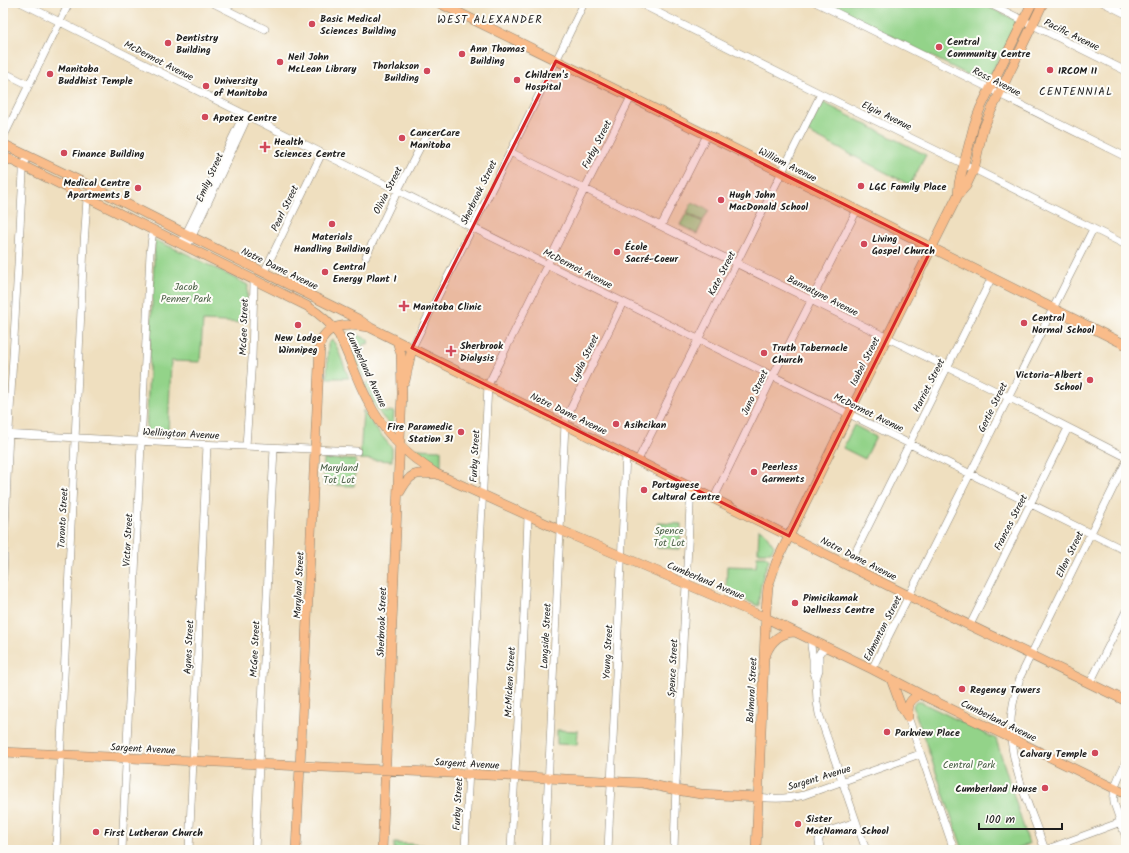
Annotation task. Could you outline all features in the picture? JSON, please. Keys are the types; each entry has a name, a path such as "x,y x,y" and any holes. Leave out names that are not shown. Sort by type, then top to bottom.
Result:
{"main road":[{"name":"William Avenue","path":"440,3 1126,345"},
{"name":"Isabel Street","path":"789,536 958,196 966,186 974,169 984,130 1028,23 1032,3"},
{"name":"Isabel Street","path":"958,196 959,183 980,109 1028,23 1043,3"},
{"name":"Notre Dame Avenue","path":"3,144 264,272 344,312 397,341 691,486 909,596 1126,701"},
{"path":"3,156 87,199 307,306 320,314 334,328 350,325 372,328"},
{"name":"Cumberland Avenue","path":"334,328 345,347 370,406 382,424 400,445 419,462 437,474 560,530 766,618 1126,794"},
{"name":"Maryland Street","path":"296,850 320,345 323,337 334,328"},
{"name":"Sherbrook Street","path":"382,850 402,394 401,354 397,341"},
{"name":"Sherbrook Street","path":"402,394 412,348"},
{"path":"398,496 405,482 412,476 420,473 437,474"},
{"name":"Balmoral Street","path":"756,850 767,599 770,582 776,563 789,536"},
{"path":"764,658 768,647 777,638 794,632"},
{"path":"891,679 901,706 908,717"},
{"path":"908,717 909,703 920,694"},
{"name":"Sargent Avenue","path":"3,752 643,783 676,790 718,796 758,797"}],"street":[{"name":"McDermot Avenue","path":"22,3 322,153 1126,550"},
{"path":"3,138 69,3"},
{"path":"213,3 265,29"},
{"name":"Sherbrook Street","path":"412,348 584,3"},
{"name":"Elgin Avenue","path":"639,3 1126,245"},
{"name":"Ross Avenue","path":"816,3 1126,157"},
{"name":"Pacific Avenue","path":"988,3 1126,71"},
{"path":"1104,3 1126,14"},
{"path":"3,72 29,85"},
{"name":"Kate Street","path":"638,460 821,94"},
{"name":"Furby Street","path":"465,850 488,385 584,188 631,97"},
{"name":"Emily Street","path":"184,245 246,115"},
{"name":"Olivia Street","path":"366,256 427,134"},
{"path":"661,226 707,135"},
{"name":"Bannatyne Avenue","path":"510,152 1126,456"},
{"name":"Pearl Street","path":"264,272 322,153"},
{"path":"3,578 6,434 23,167 28,156"},
{"name":"Toronto Street","path":"56,850 84,245 87,199 92,188"},
{"name":"Juno Street","path":"714,498 773,376 857,210"},
{"name":"Gertie Street","path":"909,596 1093,229"},
{"name":"Victor Street","path":"122,850 141,441 147,349 150,253 154,231"},
{"name":"Harriet Street","path":"849,565 992,277"},
{"name":"McGee Street","path":"246,446 252,358 254,281"},
{"name":"Lydia Street","path":"565,424 567,416 623,302"},
{"name":"Langside Street","path":"545,850 565,424"},
{"name":"Frances Street","path":"970,625 1068,428"},
{"name":"Wellington Avenue","path":"6,434 207,445 358,451"},
{"name":"Agnes Street","path":"189,850 207,445"},
{"name":"McGee Street","path":"255,850 274,448"},
{"name":"Young Street","path":"608,850 626,454"},
{"name":"Ellen Street","path":"1045,850 1016,765 1011,738 1014,693 1030,655 1126,462"},
{"name":"Spence Street","path":"674,850 691,486"},
{"name":"McMicken Street","path":"511,850 528,515"},
{"name":"Edmonton Street","path":"872,669 909,596"},
{"path":"1090,683 1126,611"},
{"path":"811,639 818,707 866,850"},
{"path":"816,679 819,670 819,654 827,647"},
{"path":"908,717 954,850"},
{"name":"Sargent Avenue","path":"758,797 779,799 804,795 920,754"},
{"path":"1126,762 1117,781 1114,797 1114,803 1126,838"},
{"path":"821,850 818,841 821,834 856,822"},
{"path":"1045,850 1121,822"}],"highlighted area":[{"path":"556,61 932,248 789,536 412,348"}],"green space":[{"path":"826,3 980,3 1018,21 986,84"},
{"path":"822,102 926,155 910,185 807,132"},
{"path":"692,202 709,210 703,221 687,213"},
{"path":"686,214 703,222 697,234 680,225"},
{"name":"Jacob Penner Park","path":"155,240 187,254 248,285 246,323 203,321 200,362 171,361 168,436 146,435"},
{"path":"350,333 369,340 368,344 363,344 362,369 367,370 367,374 364,377 345,335"},
{"path":"332,340 336,345 349,378 327,378 328,344"},
{"path":"368,382 374,393 380,398 377,401 385,413 389,411 394,412 393,424 389,423 385,419 377,408 365,385"},
{"path":"363,410 392,448 392,461 360,459"},
{"path":"854,425 876,437 865,459 843,448"},
{"path":"415,449 441,450 441,467 427,460"},
{"name":"Maryland Tot Lot","path":"324,459 356,460 354,486 323,485"},
{"name":"Spence Tot Lot","path":"658,523 681,524 680,549 657,548"},
{"path":"759,529 765,533 774,546 771,552 758,552"},
{"path":"757,556 765,556 769,561 764,571 761,583 759,606 726,592 727,566 756,567"},
{"name":"Central Park","path":"916,702 921,702 996,739 1029,844 1014,850 963,850 914,709 913,705"},
{"path":"557,730 578,731 577,745 557,744"},
{"path":"394,843 424,845 424,850 394,850"}],"place":[{"name":"Basic Medical Sciences Building","path":"312,24"},
{"name":"Dentistry Building","path":"168,43"},
{"name":"Central Community Centre","path":"939,47"},
{"name":"Ann Thomas Building","path":"462,54"},
{"name":"Neil John McLean Library","path":"280,62"},
{"name":"IRCOM II","path":"1050,70"},
{"name":"Thorlakson Building","path":"427,71"},
{"name":"Manitoba Buddhist Temple","path":"50,74"},
{"name":"Children's Hospital","path":"517,80"},
{"name":"University of Manitoba","path":"206,86"},
{"name":"Apotex Centre","path":"205,117"},
{"name":"CancerCare Manitoba","path":"402,138"},
{"name":"Health Sciences Centre","path":"265,147"},
{"name":"Finance Building","path":"64,153"},
{"name":"LGC Family Place","path":"861,186"},
{"name":"Medical Centre Apartments B","path":"138,188"},
{"name":"Hugh John MacDonald School","path":"721,200"},
{"name":"Materials Handling Building","path":"332,224"},
{"name":"Living Gospel Church","path":"864,244"},
{"name":"École Sacré-Coeur","path":"617,252"},
{"name":"Central Energy Plant I","path":"325,272"},
{"name":"Manitoba Clinic","path":"404,306"},
{"name":"Central Normal School","path":"1024,323"},
{"name":"New Lodge Winnipeg","path":"298,325"},
{"name":"Sherbrook Dialysis","path":"451,351"},
{"name":"Truth Tabernacle Church","path":"764,353"},
{"name":"Victoria-Albert School","path":"1090,380"},
{"name":"Asihcikan","path":"616,424"},
{"name":"Fire Paramedic Station 31","path":"461,432"},
{"name":"Peerless Garments","path":"754,472"},
{"name":"Portuguese Cultural Centre","path":"644,490"},
{"name":"Pimicikamak Wellness Centre","path":"795,603"},
{"name":"Regency Towers","path":"962,689"},
{"name":"Parkview Place","path":"887,732"},
{"name":"Calvary Temple","path":"1095,753"},
{"name":"Cumberland House","path":"1045,788"},
{"name":"Sister MacNamara School","path":"798,824"},
{"name":"First Lutheran Church","path":"96,832"}],"district":[{"name":"WEST ALEXANDER","path":"490,19"},
{"name":"CENTENNIAL","path":"1076,91"}]}
